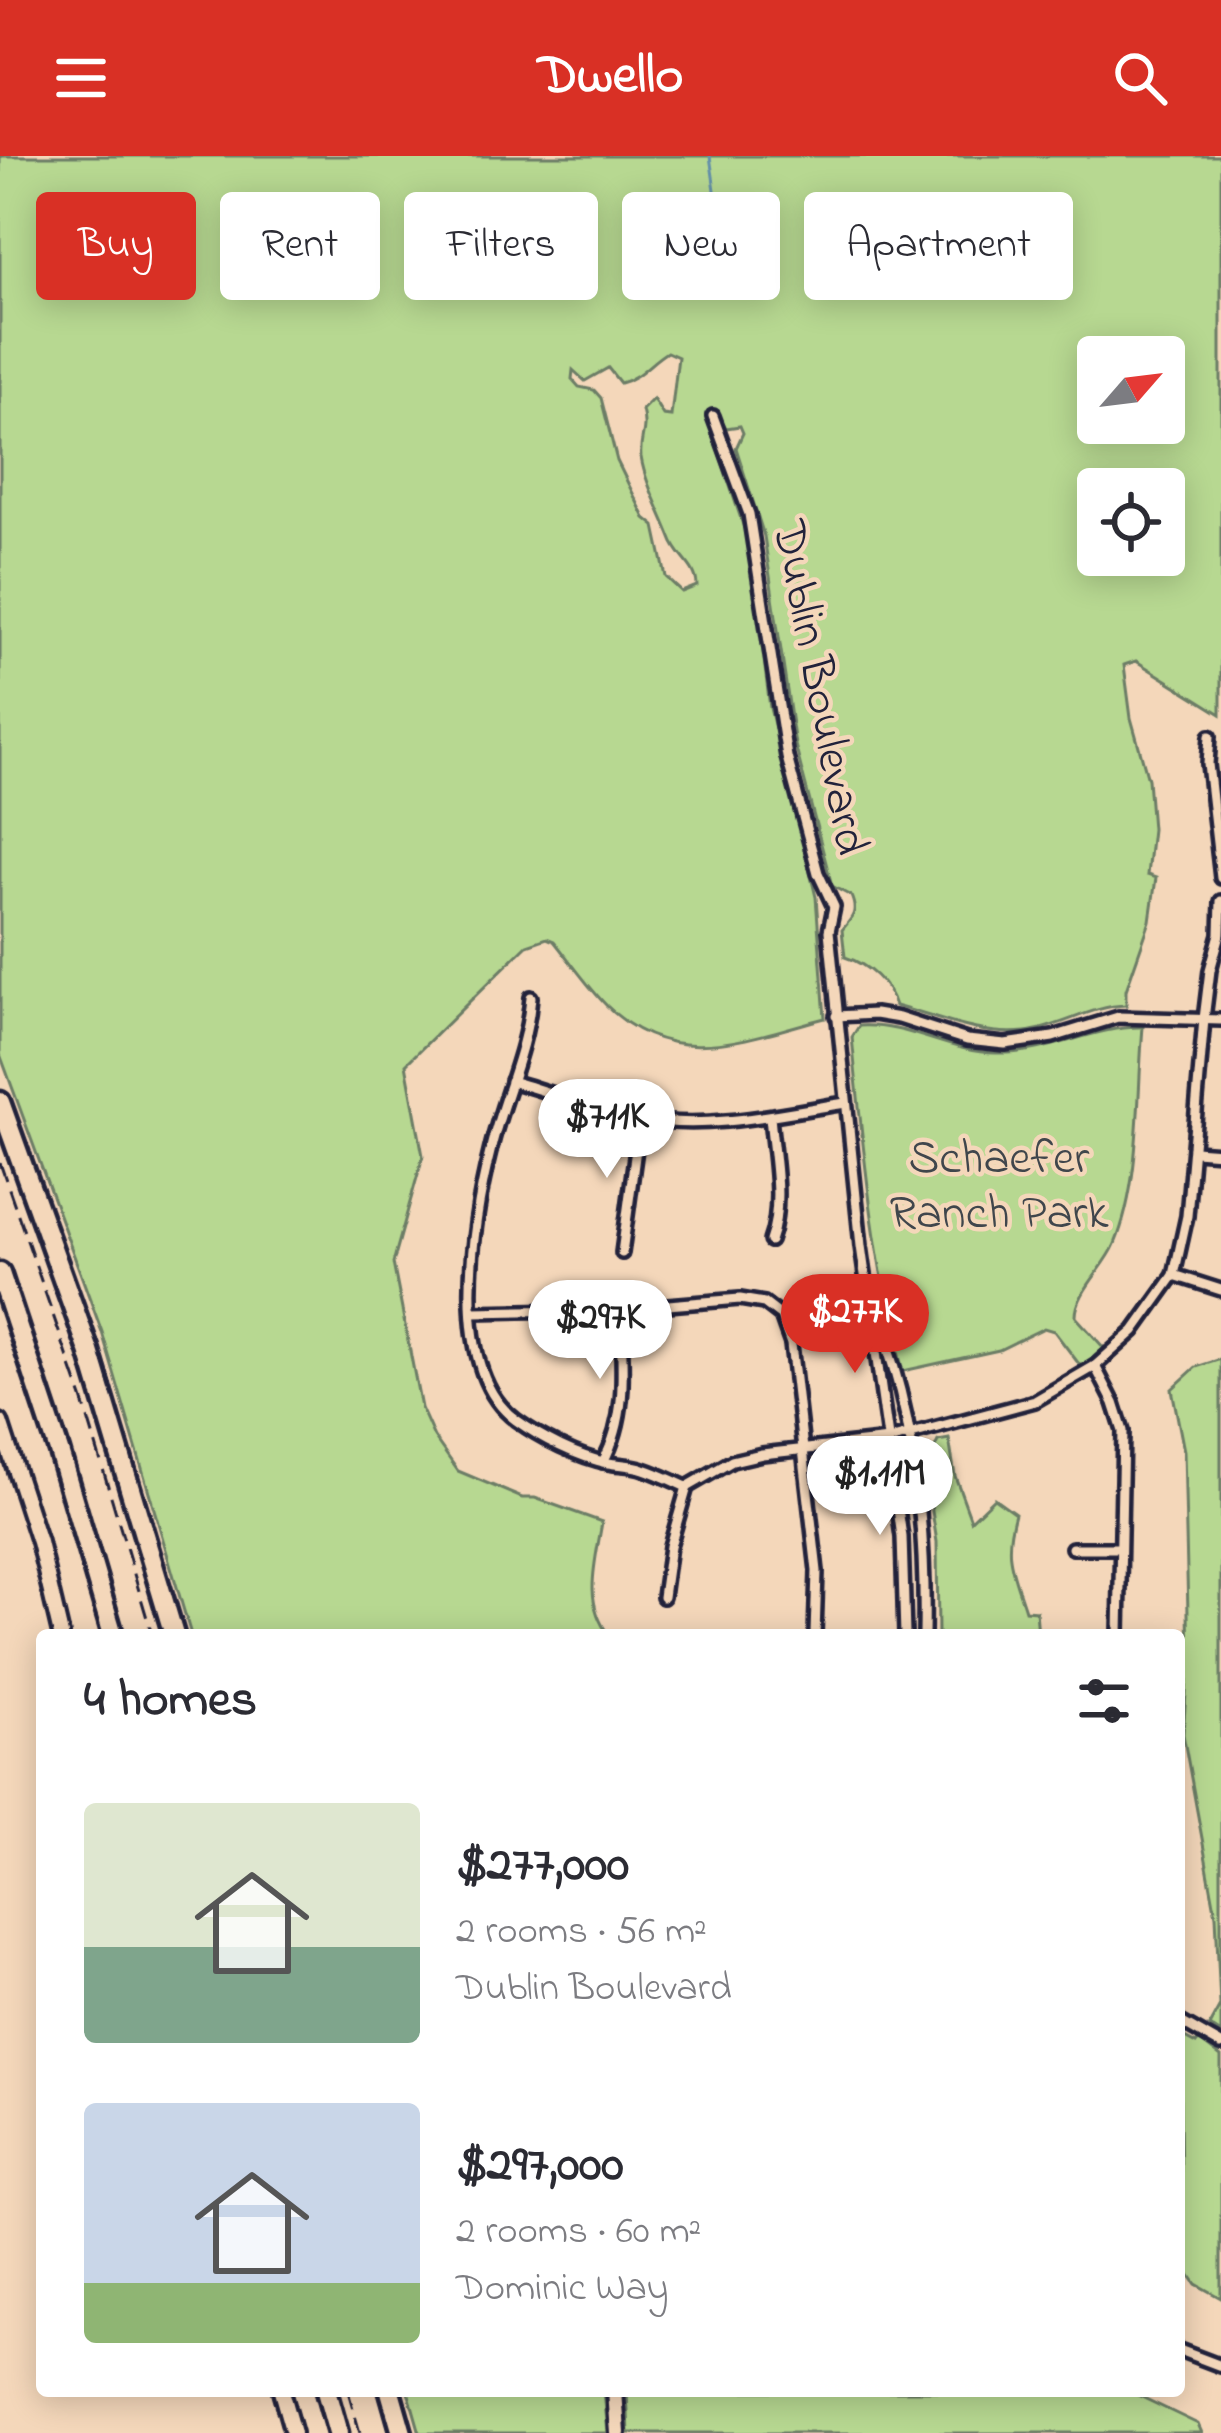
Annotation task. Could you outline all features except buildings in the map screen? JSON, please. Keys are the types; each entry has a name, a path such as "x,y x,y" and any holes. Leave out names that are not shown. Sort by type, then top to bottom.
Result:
{"highway":[{"path":"0,1102 95,1372 172,1629"},
{"path":"0,1273 111,1629"},
{"path":"328,2397 338,2433"},
{"path":"392,2397 401,2433"}],"main road":[{"path":"0,1422 35,1528 60,1629"},
{"path":"283,2397 292,2433"},
{"path":"615,2397 618,2433"}],"street":[{"name":"Dublin Boulevard","path":"713,416 749,514 787,757 818,873 834,907 829,931 861,1246 872,1307 908,1436 922,1526 924,1629"},
{"path":"1210,736 1208,764 1221,878"},
{"path":"663,1598 670,1546 687,1487 731,1461 889,1440 1035,1401 1095,1366 1134,1331 1174,1275 1196,1151 1204,1019 1220,934 1221,901"},
{"path":"531,997 528,1033 491,1148 478,1213 471,1276 485,1382 513,1418 555,1442 687,1487"},
{"path":"836,1016 875,1014 967,1040 1005,1044 1053,1037 1118,1017 1221,1020"},
{"path":"511,1081 640,1119 705,1122 844,1102"},
{"path":"770,1116 776,1192 770,1241"},
{"path":"622,1253 640,1119"},
{"path":"1196,1151 1221,1153"},
{"path":"1174,1275 1221,1290"},
{"path":"473,1312 620,1309 740,1299 764,1303 781,1316 791,1344 817,1571 815,1629"},
{"name":"Dublin Boulevard","path":"872,1307 902,1537 904,1629"},
{"path":"603,1462 620,1424 620,1309"},
{"path":"1095,1366 1123,1432 1118,1629"},
{"path":"1072,1548 1118,1548"},
{"path":"1185,2024 1221,2045"},
{"path":"1185,2352 1221,2366"}],"green space":[{"path":"0,156 1221,156 1221,714 1136,661 1124,665 1131,718 1148,779 1152,829 1147,875 1156,878 1150,921 1126,990 1126,1005 1025,1032 975,1029 895,1006 876,975 845,957 842,930 854,906 851,896 832,886 795,745 764,536 736,448 743,433 740,426 726,428 719,415 708,420 750,546 770,708 816,897 825,1018 712,1044 658,1039 607,1006 547,938 527,945 406,1064 423,1156 393,1263 421,1408 458,1471 522,1498 535,1498 602,1522 593,1595 605,1629 189,1629 102,1332 0,1054","holes":["667,352 678,357 671,416 663,415 653,399 642,410 641,457 674,545 696,579 697,586 682,592 666,577 655,526 645,518 617,461 601,398 572,379 573,370 585,381 608,368 620,383"]},
{"name":"Schaefer Ranch Park","path":"859,1026 894,1029 996,1053 1034,1050 1106,1031 1143,1027 1130,1193 1111,1253 1077,1308 1076,1317 1105,1349 1082,1368 1054,1331 1044,1328 999,1350 903,1371 870,1205 852,1037"},
{"path":"1221,1359 1221,2034 1209,2026 1220,2006 1216,1915 1185,1745 1189,1654 1184,1451 1172,1389 1196,1367"},
{"path":"949,1439 955,1476 971,1520 994,1498 1015,1513 1011,1562 1025,1610 1036,1611 1038,1629 938,1629 937,1542 923,1456 932,1454 938,1441"},
{"path":"1185,2038 1196,2044 1199,2040 1221,2057 1221,2298 1196,2284 1185,2268"},
{"path":"410,2397 605,2397 608,2433 420,2433"},
{"path":"627,2397 1142,2397 1198,2424 1202,2433 629,2433"}],"waterway":[{"path":"710,156 715,192"}],"railway":[{"path":"0,1163 82,1398 150,1629"},
{"path":"350,2397 360,2433"}]}
